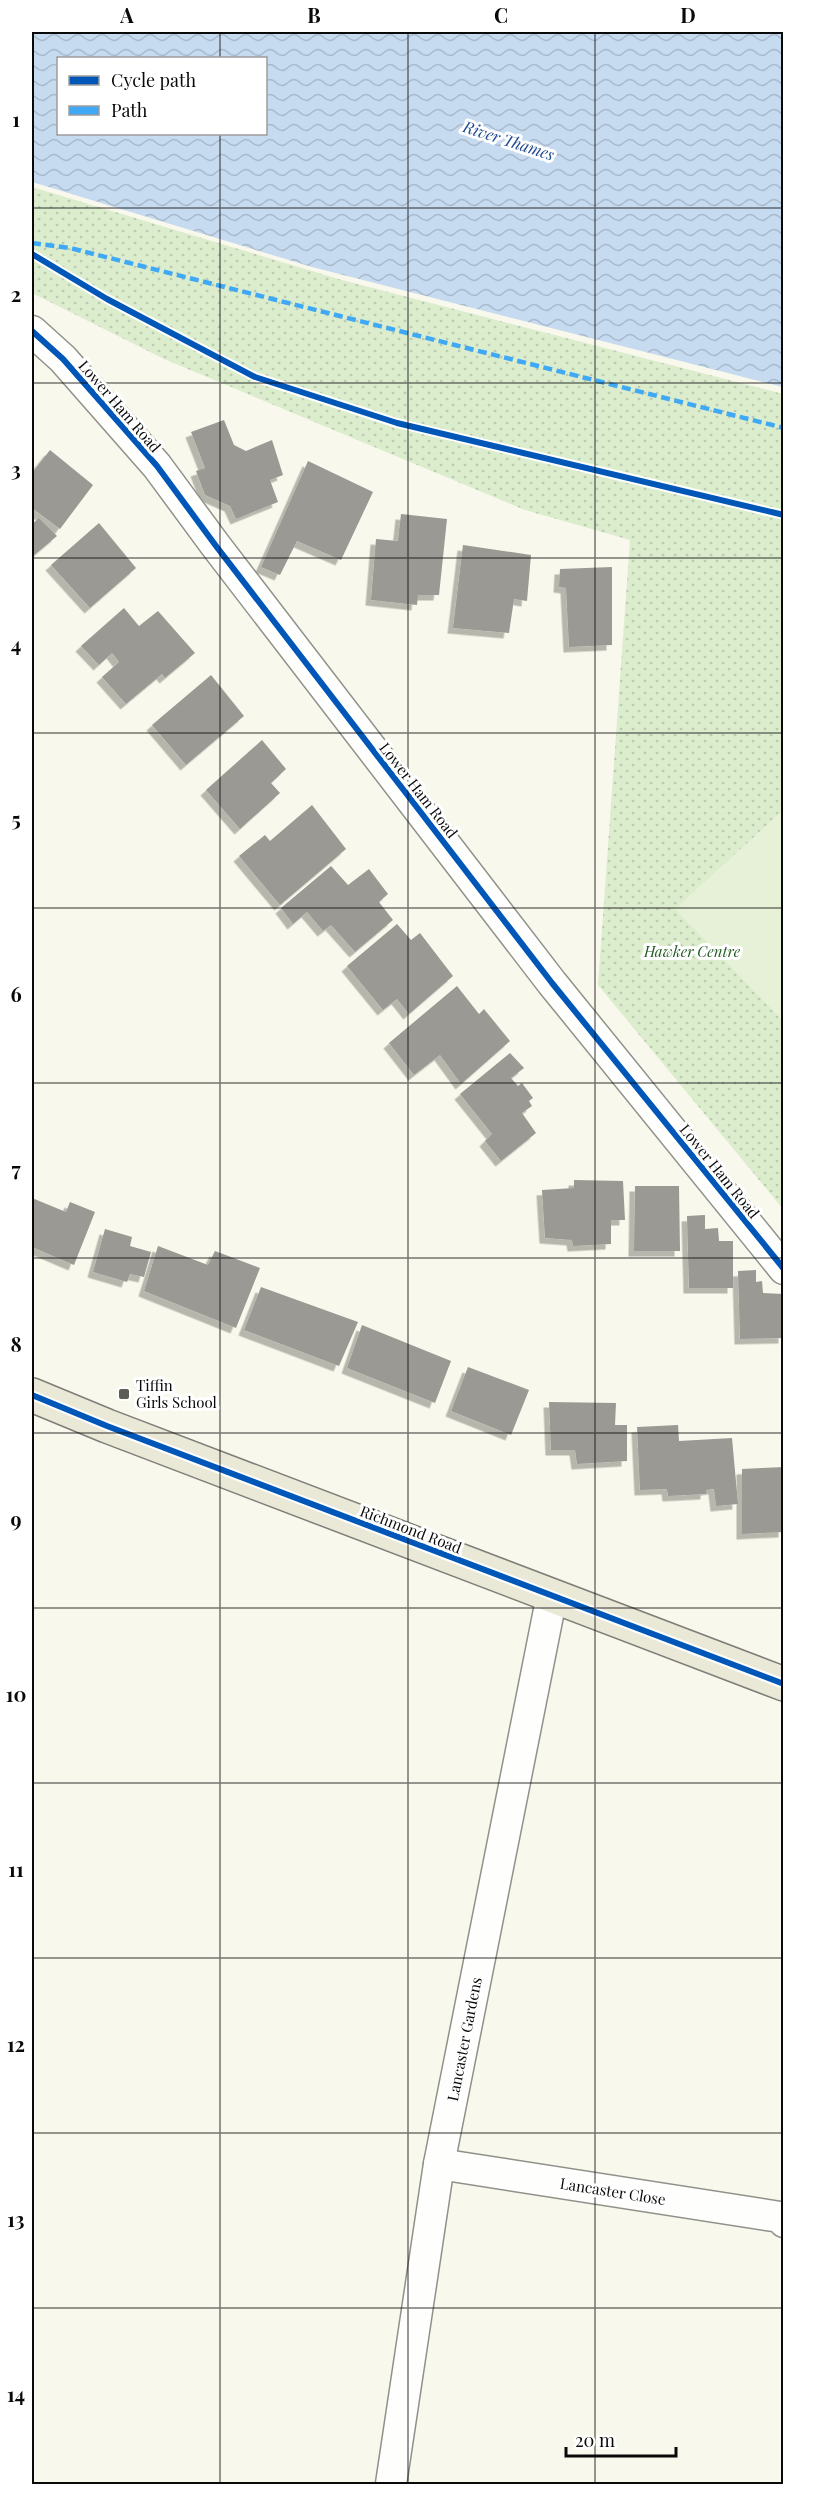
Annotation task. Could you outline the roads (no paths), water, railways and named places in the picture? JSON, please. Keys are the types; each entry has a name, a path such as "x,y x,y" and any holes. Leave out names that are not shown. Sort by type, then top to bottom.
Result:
{"main road":[{"name":"Richmond Road","path":"32,1395 107,1426 783,1684"}],"street":[{"name":"Lower Ham Road","path":"32,331 63,358 157,466 552,983 783,1269"},
{"name":"Lancaster Gardens","path":"391,2484 439,2164 552,1595"},
{"name":"Lancaster Close","path":"439,2164 780,2217 783,2222"}],"water":[{"name":"River Thames","path":"32,32 783,32 783,387 312,267 32,182"}],"place":[{"name":"Tiffin Girls School","path":"124,1394"}],"park label":[{"name":"Hawker Centre","path":"692,951"}]}
